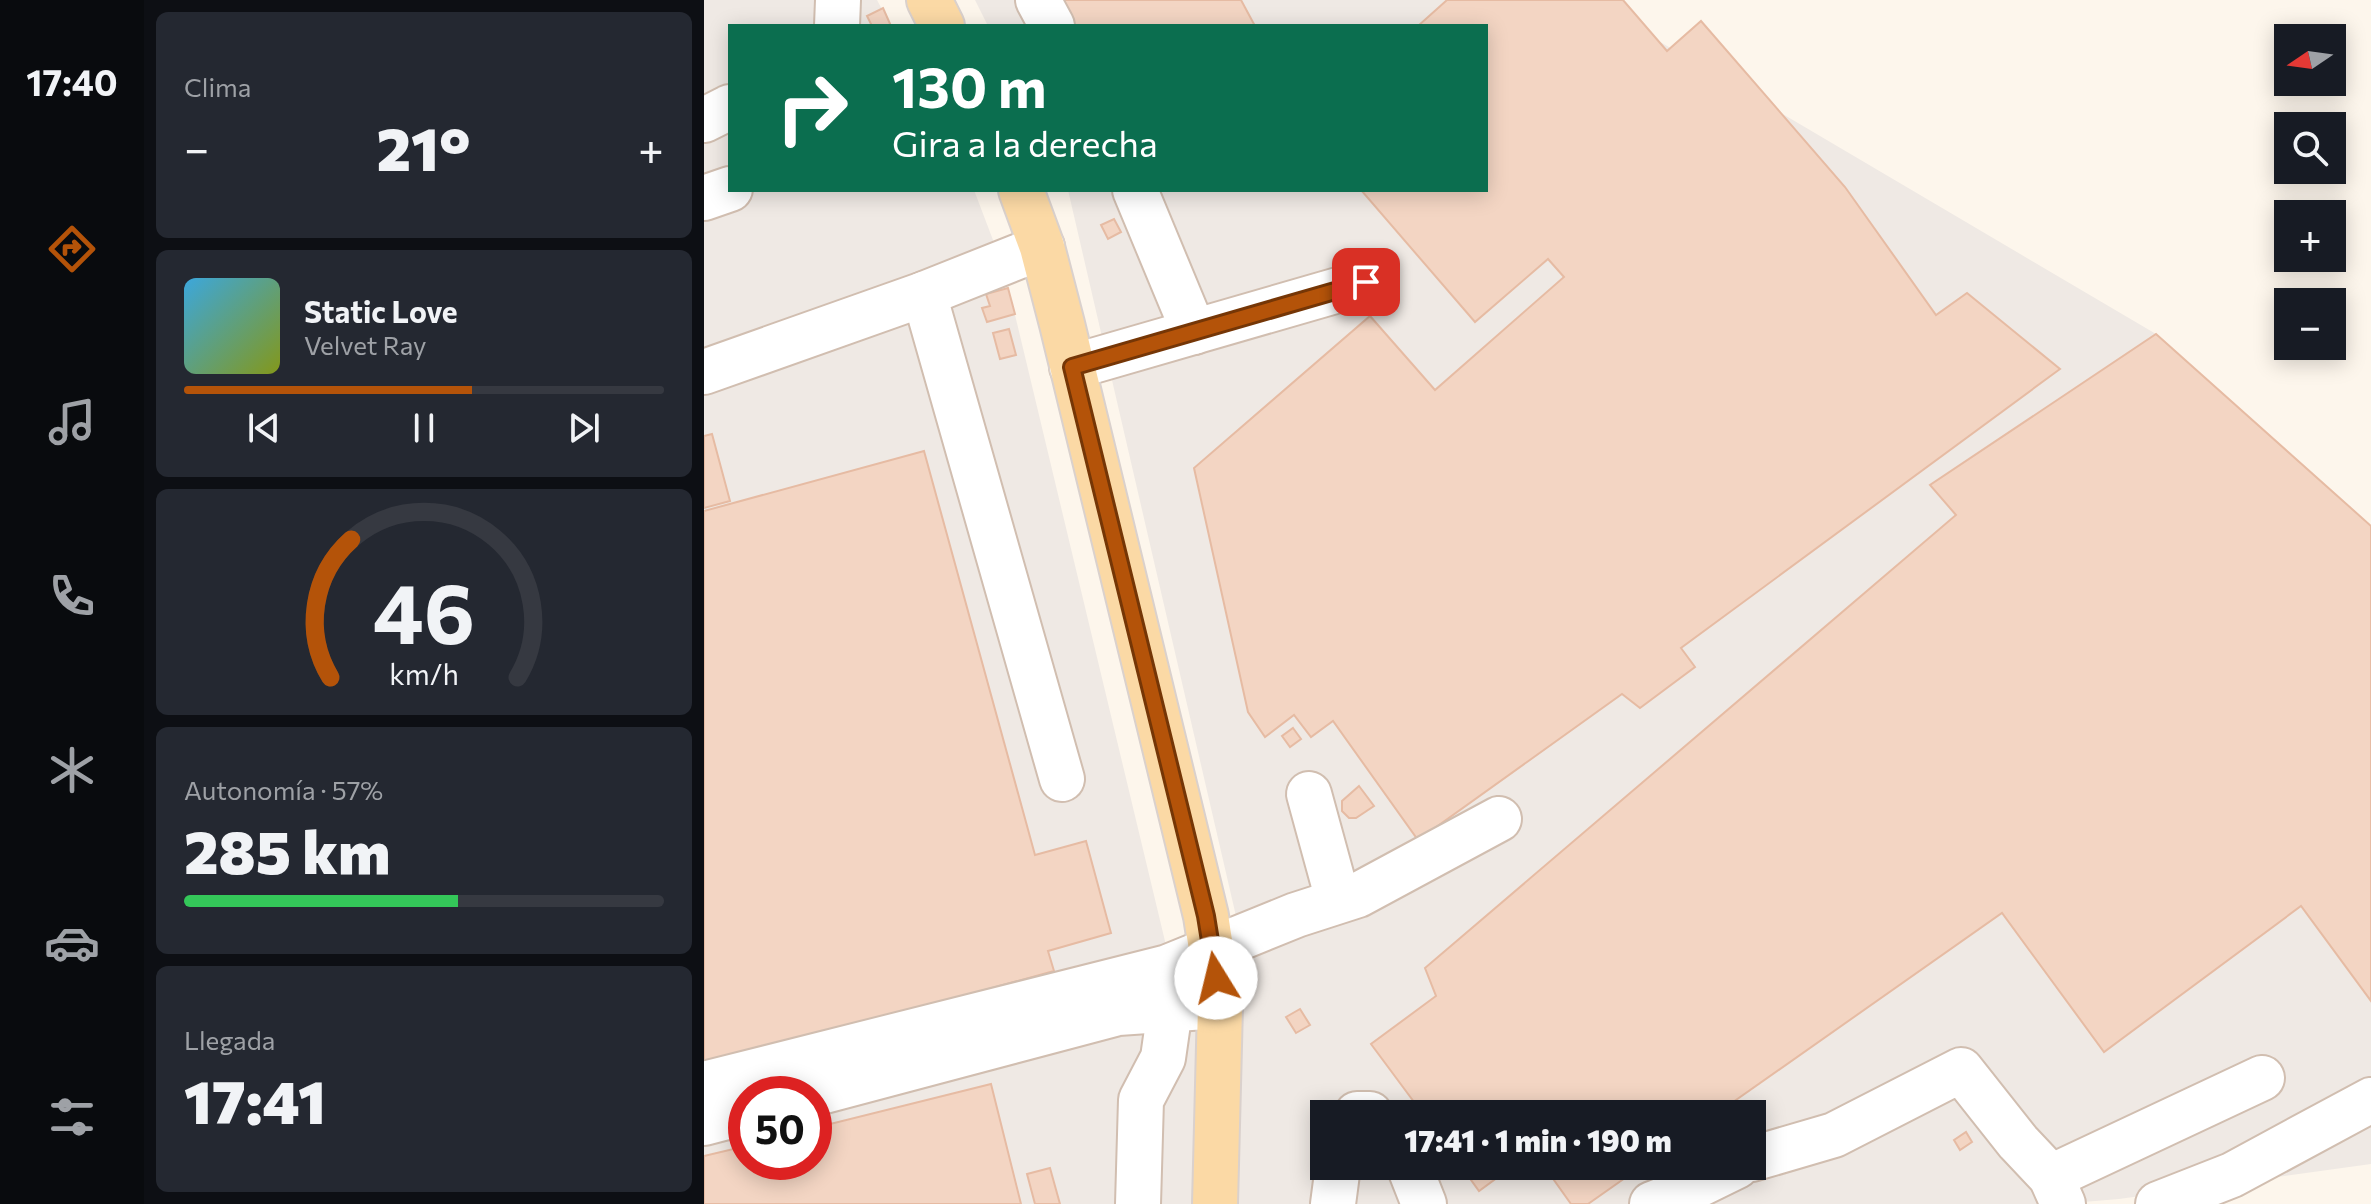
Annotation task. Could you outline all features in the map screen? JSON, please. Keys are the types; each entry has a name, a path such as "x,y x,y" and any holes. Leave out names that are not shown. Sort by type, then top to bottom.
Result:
{"main road":[{"path":"929,0 941,24"},
{"path":"1022,192 1042,247 1202,901 1220,1006 1215,1204"}],"lane":[{"path":"837,24 838,0"},
{"path":"1038,0 1051,24"},
{"path":"704,120 728,108"},
{"path":"704,198 728,190"},
{"path":"1136,192 1194,332"},
{"path":"704,372 924,294 1042,247"},
{"path":"1072,367 1366,282"},
{"path":"924,294 1062,779"},
{"path":"1309,794 1338,900"},
{"path":"704,1084 1168,967 1338,900 1358,895 1499,819"},
{"path":"832,1089 1118,1013 1220,1006"},
{"path":"1138,1204 1141,1100 1163,1058 1170,1009"},
{"path":"1766,1155 1834,1135 1961,1070 2057,1191 2262,1078"},
{"path":"2158,1204 2232,1175 2371,1100"},
{"path":"704,1123 728,1117"},
{"path":"1333,1204 1336,1180"},
{"path":"1415,1180 1424,1204"},
{"path":"1652,1204 1708,1180"}],"shaded area":[{"path":"704,0 877,0 890,24 728,24 728,192 975,192 1004,269 1170,962 1245,955 1068,192 1488,192 1488,24 987,24 975,0 1524,0 1623,20 2156,334 2371,526 2371,1164 2119,1199 2059,1204 704,1204"}],"building":[{"path":"1059,0 1241,0 1254,24 1072,24"},
{"path":"1447,0 1623,0 1667,51 1701,21 1845,187 1936,315 1967,293 2060,369 1681,648 1695,667 1640,708 1622,694 1418,840 1333,721 1311,737 1294,715 1265,737 1248,712 1194,468 1370,316 1435,390 1564,277 1548,259 1475,322 1363,192 1488,192 1488,24 1420,24"},
{"path":"883,8 890,24 871,24 867,16"},
{"path":"1114,219 1121,232 1108,239 1101,225"},
{"path":"1008,288 1015,314 987,322 982,308 990,306 986,294"},
{"path":"1009,329 1016,355 1000,359 993,333"},
{"path":"2156,334 2371,526 2371,1001 2301,906 2104,1052 2002,913 1736,1100 1413,1100 1371,1044 1436,996 1425,968 1956,515 1930,485"},
{"path":"712,434 730,501 704,508 704,436"},
{"path":"924,451 1035,855 1086,841 1111,933 1048,951 1054,971 704,1067 704,511"},
{"path":"1293,728 1301,739 1290,747 1282,736"},
{"path":"1359,786 1374,806 1356,818 1349,818 1342,811 1342,801"},
{"path":"1300,1009 1310,1025 1296,1033 1286,1017"},
{"path":"991,1084 1021,1204 704,1204 704,1156 728,1150 728,1180 832,1180 832,1124"},
{"path":"1966,1132 1972,1142 1960,1150 1954,1140"},
{"path":"1050,1168 1060,1204 1035,1204 1027,1174"},
{"path":"1471,1180 1494,1180 1479,1191"},
{"path":"1554,1180 1622,1180 1588,1204 1571,1204"}],"route":[{"path":"1216,978 1206,916 1072,367 1366,282"}]}
